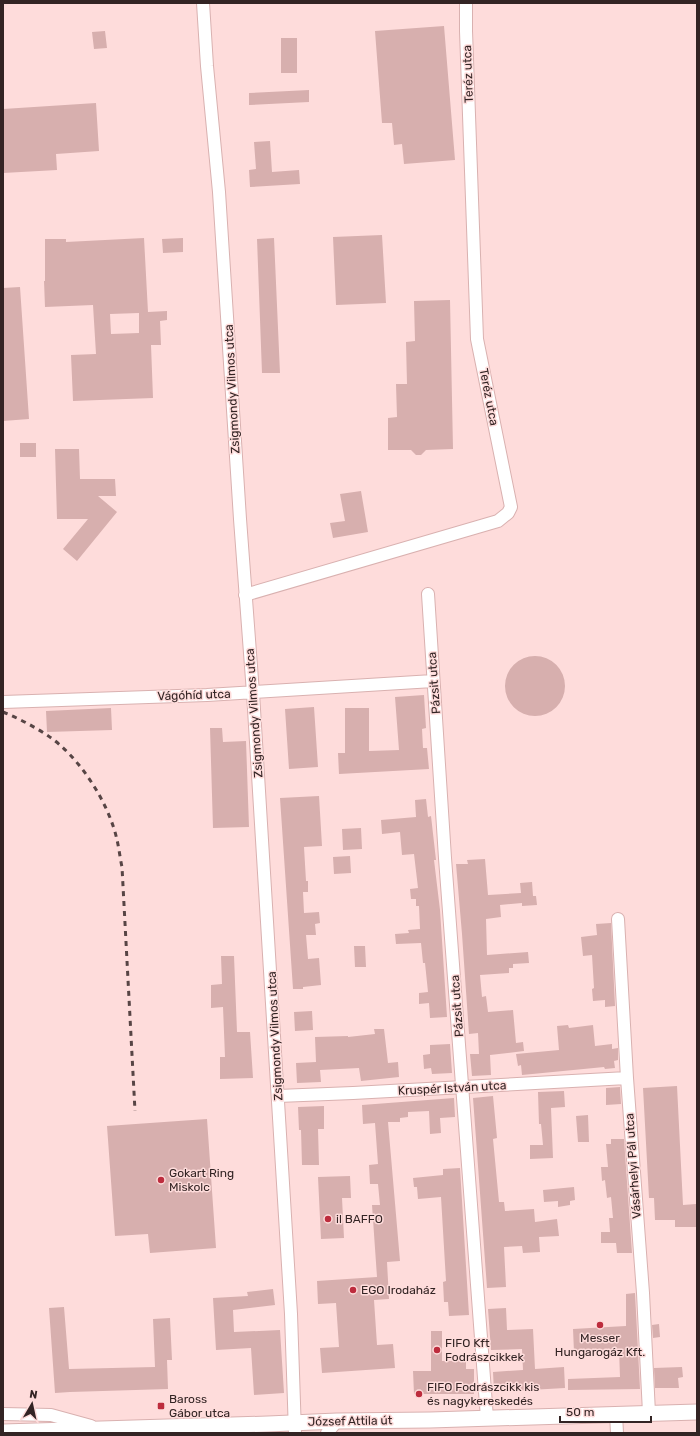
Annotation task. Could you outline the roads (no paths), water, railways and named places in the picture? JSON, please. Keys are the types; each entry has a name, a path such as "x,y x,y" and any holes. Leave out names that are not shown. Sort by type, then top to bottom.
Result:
{"main road":[{"name":"József Attila út","path":"3,1432 98,1431 239,1425 295,1428 337,1421 430,1420 697,1412"}],"street":[{"name":"Zsigmondy Vilmos utca","path":"203,3 207,66 219,192 245,595 253,693 291,1314 295,1428"},
{"name":"Teréz utca","path":"245,595 498,521 508,513 511,507 477,339 466,3"},
{"name":"Pázsit utca","path":"428,594 433,681 487,1418"},
{"name":"Vágóhíd utca","path":"3,702 253,693 433,681"},
{"name":"Vásárhelyi Pál utca","path":"618,919 627,1078 643,1293 649,1414"},
{"name":"Kruspér István utca","path":"278,1096 463,1088 627,1078"},
{"path":"3,1414 51,1415 98,1431"},
{"path":"616,1414 617,1433"},
{"path":"327,1433 337,1421"},
{"path":"239,1425 253,1433"}],"railway":[{"path":"3,712 25,722 47,735 70,755 81,768 100,796 113,826 118,843 122,867 135,1111"}],"place":[{"name":"Gokart Ring Miskolc","path":"161,1180"},
{"name":"il BAFFO","path":"328,1219"},
{"name":"EGO Irodaház","path":"353,1290"},
{"name":"Messer Hungarogáz Kft.","path":"600,1325"},
{"name":"FIFO Kft Fodrászcikkek","path":"437,1350"},
{"name":"FIFO Fodrászcikk kis és nagykereskedés","path":"419,1394"},
{"name":"Baross Gábor utca","path":"161,1406"}]}
